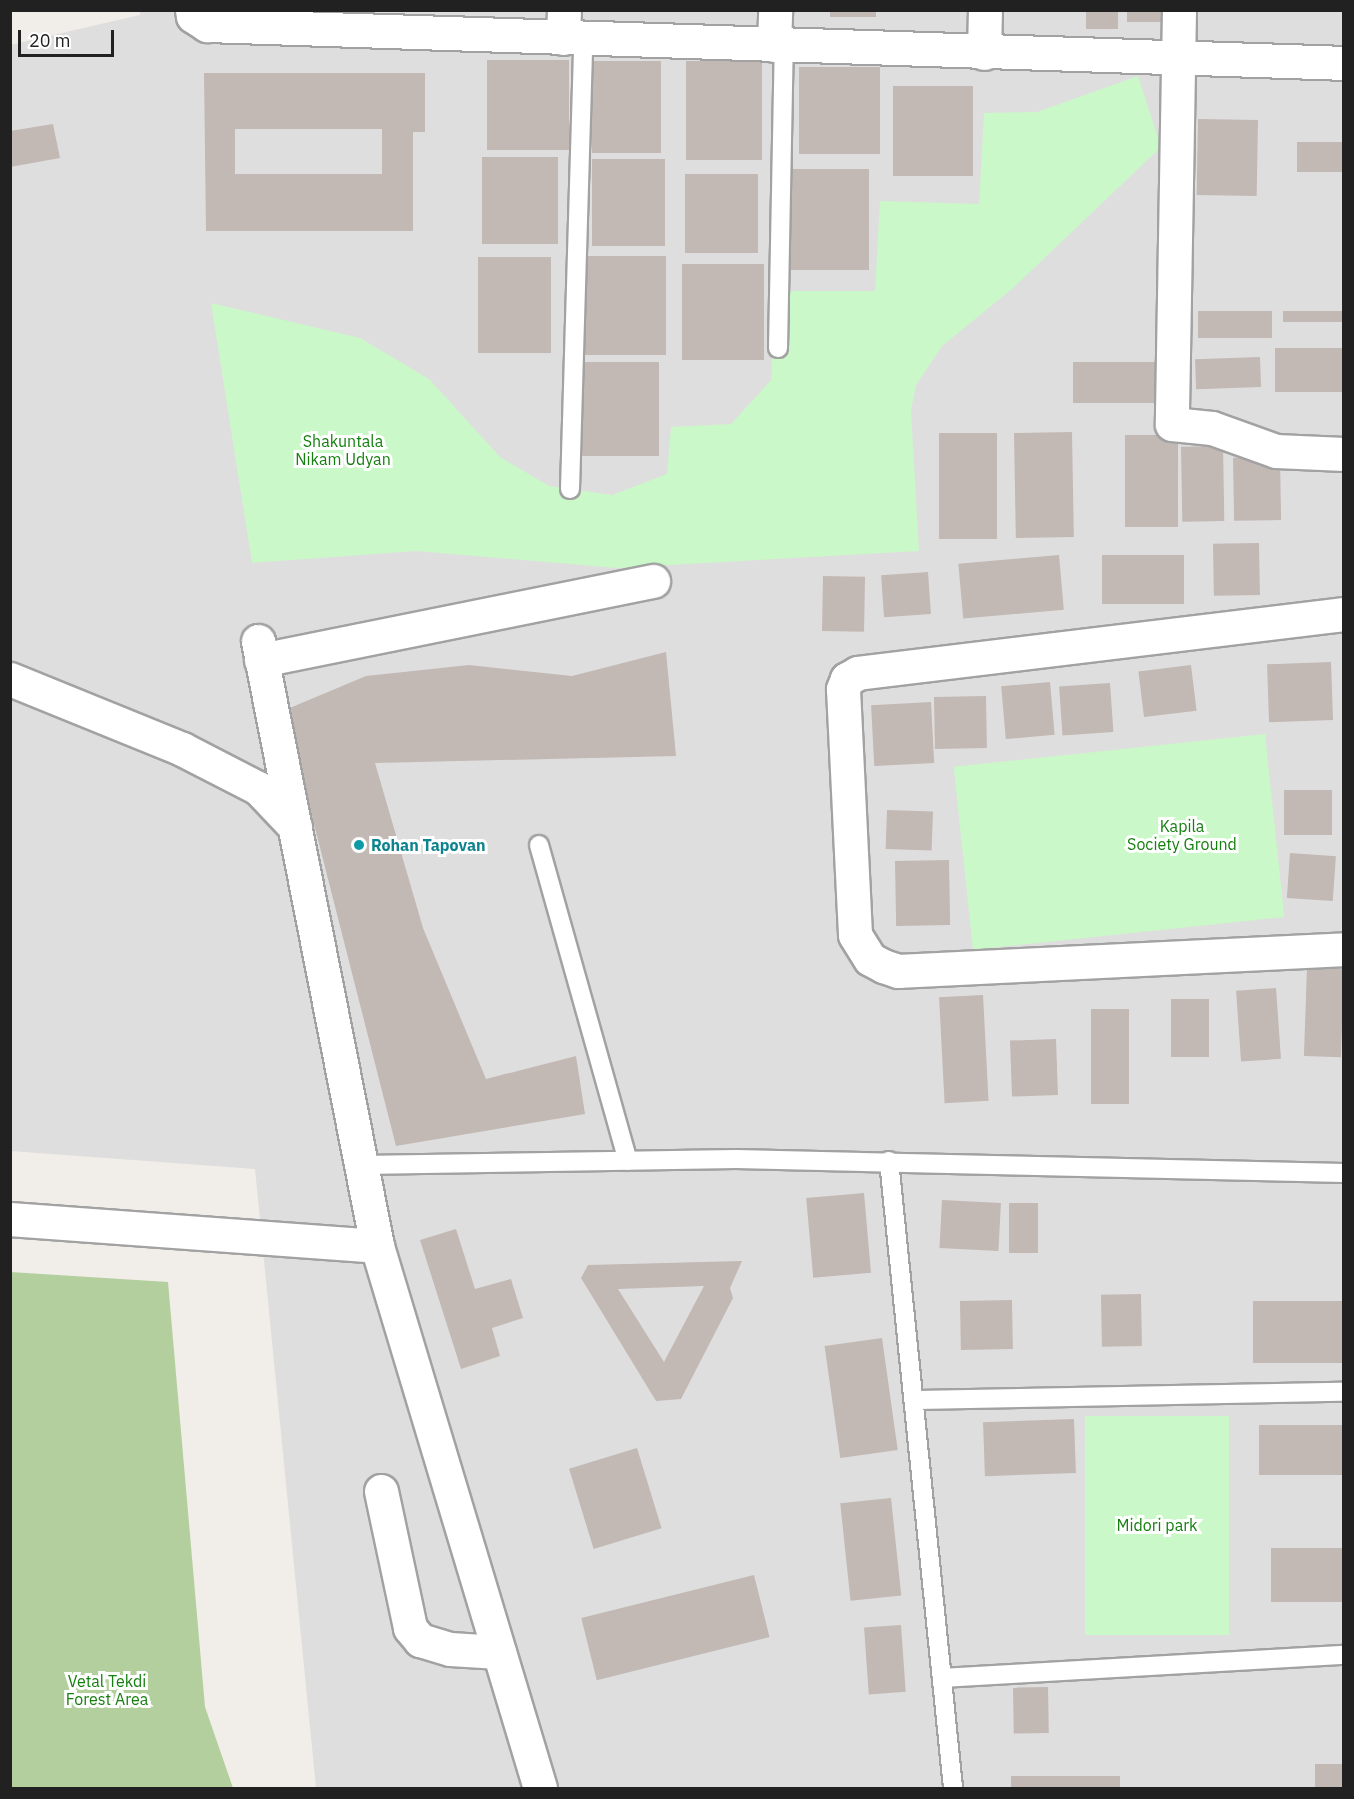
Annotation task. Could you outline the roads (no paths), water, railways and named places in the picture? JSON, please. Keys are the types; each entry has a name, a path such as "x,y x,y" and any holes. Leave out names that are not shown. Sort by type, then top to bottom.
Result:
{"street":[{"path":"192,10 193,16 207,25 371,21 570,29 779,45 1344,63"},
{"path":"774,10 779,45"},
{"path":"984,53 985,10"},
{"path":"1179,10 1172,424 1212,428 1276,451 1344,454"},
{"path":"540,1788 377,1246 260,651 653,581"},
{"path":"1344,614 858,673 847,679 843,689 855,935 870,959 883,966 898,971 1344,949"},
{"path":"10,679 182,749 239,778 258,788 295,827"},
{"path":"10,1220 377,1246"},
{"path":"381,1491 411,1628 420,1640 450,1649 499,1652"}],"lane":[{"path":"570,29 570,489"},
{"path":"778,348 779,45"},
{"path":"539,844 628,1161"},
{"path":"362,1165 628,1161 889,1161 1344,1173"},
{"path":"889,1161 953,1788"},
{"path":"914,1400 1344,1392"},
{"path":"942,1678 1344,1655"}],"place":[{"name":"Rohan Tapovan","path":"359,845"}],"park label":[{"name":"Shakuntala Nikam Udyan","path":"343,450"},
{"name":"Kapila Society Ground","path":"1182,835"},
{"name":"Midori park","path":"1157,1525"},
{"name":"Vetal Tekdi Forest Area","path":"107,1690"}]}
